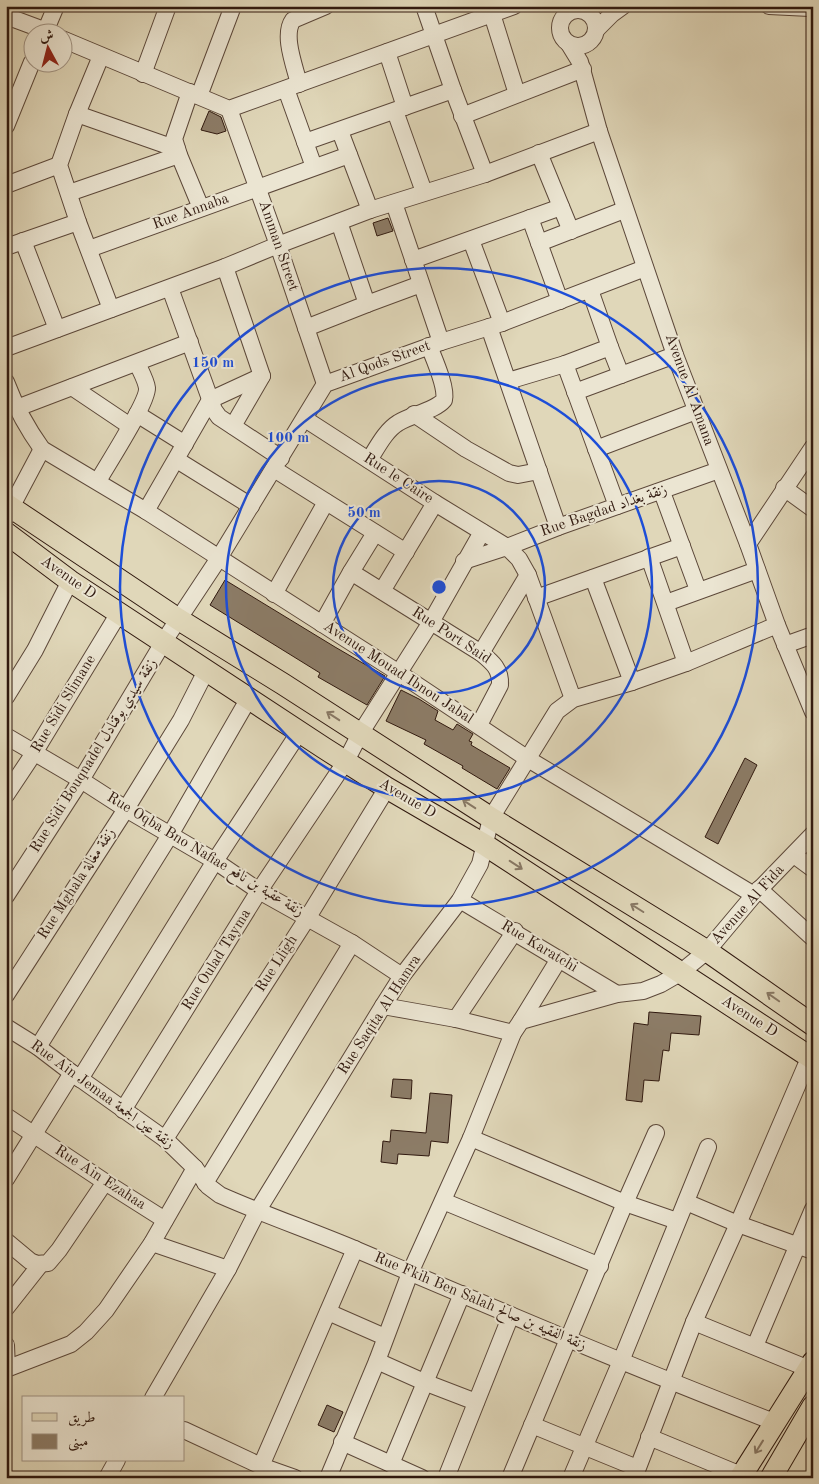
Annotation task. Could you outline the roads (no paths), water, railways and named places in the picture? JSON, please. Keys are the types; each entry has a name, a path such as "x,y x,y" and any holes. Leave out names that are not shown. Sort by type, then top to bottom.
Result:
{"main road":[{"name":"Avenue D","path":"8,509 491,818 707,951 813,1026"},
{"name":"Avenue D","path":"6,533 119,613 387,788 485,845 811,1057"},
{"path":"741,1477 811,1365"},
{"path":"772,1478 811,1414"}],"street":[{"path":"50,22 56,6"},
{"path":"201,208 174,139 232,6"},
{"path":"424,6 462,116 485,174"},
{"path":"72,43 229,109 514,6"},
{"path":"768,6 810,8"},
{"path":"143,74 163,8"},
{"path":"314,167 305,142 292,87 289,42 290,24 293,20 317,8"},
{"path":"569,11 617,10"},
{"path":"569,44 583,45 617,10"},
{"path":"462,116 581,66 595,23 592,17 569,11"},
{"name":"Avenue Al Amana","path":"569,11 560,26 561,33 581,66 624,210 675,355 777,625 813,712"},
{"path":"492,14 517,94"},
{"path":"6,16 22,22"},
{"path":"387,52 400,109 424,192"},
{"path":"101,56 77,114 59,165 111,309"},
{"path":"6,126 28,72"},
{"path":"305,142 453,90"},
{"name":"Amman Street","path":"229,109 325,384"},
{"path":"77,114 178,152"},
{"path":"340,131 370,210"},
{"path":"6,348 225,268 278,245 370,210 485,174 599,131"},
{"path":"69,193 178,152"},
{"path":"539,153 571,231"},
{"name":"Rue Annaba","path":"89,249 349,156"},
{"path":"6,185 59,165"},
{"path":"369,460 392,427 414,414 438,405 444,398 435,344 421,284 394,203"},
{"path":"413,260 561,207"},
{"path":"539,243 624,210"},
{"path":"530,218 560,302"},
{"path":"6,247 78,222"},
{"path":"339,222 367,304"},
{"path":"471,240 496,325 508,382 558,526"},
{"path":"23,241 57,329"},
{"path":"225,268 262,376 233,426"},
{"name":"Al Qods Street","path":"164,641 219,558 325,384 435,344 560,302 645,268"},
{"path":"306,328 421,284"},
{"path":"170,288 210,400 219,417 233,426 277,464 326,502 406,552"},
{"path":"590,290 621,375"},
{"path":"17,408 190,342"},
{"path":"508,382 610,347"},
{"path":"575,392 675,355"},
{"path":"98,481 133,420 147,388 137,363"},
{"path":"565,364 617,506"},
{"path":"146,511 210,400 262,376"},
{"path":"6,382 32,436 42,449 8,509"},
{"path":"72,387 133,420 186,444"},
{"path":"596,449 696,411"},
{"path":"414,414 451,440 509,473 518,475 539,471"},
{"name":"Rue le Caire","path":"305,418 486,535"},
{"path":"748,544 813,447"},
{"name":"Avenue Mouad Ibnou Jabal","path":"42,449 146,511 528,758 757,892 813,938"},
{"path":"176,460 251,506"},
{"name":"Rue Bagdad زنقة بغداد","path":"464,561 507,547 558,526 662,492 718,470"},
{"path":"784,488 813,509"},
{"path":"662,492 698,590"},
{"path":"274,594 326,502"},
{"path":"382,591 435,503"},
{"path":"322,624 350,572 375,533"},
{"path":"346,761 360,734 431,622 464,561 486,535 507,547 519,559 528,575 573,699 632,682 686,663 777,625"},
{"path":"536,598 682,546"},
{"path":"649,557 686,663"},
{"path":"666,603 757,570"},
{"name":"Rue Port Said","path":"350,572 481,653 496,665 500,685 479,725"},
{"path":"481,653 528,575"},
{"path":"593,578 632,682"},
{"path":"6,697 35,650 70,580"},
{"name":"Rue Sidi Slimane","path":"6,795 34,753 119,613"},
{"path":"785,645 813,635"},
{"name":"Rue Sidi Bouqnadel زنقة سيدي بوقنادل","path":"6,896 81,780 164,641"},
{"name":"Rue Mghala زنقة مغالة","path":"6,994 126,809 181,720 206,669"},
{"path":"38,1047 170,834 249,698"},
{"name":"Rue Saqita Al Hamra","path":"154,1396 228,1269 258,1210 383,1006 402,976 460,900 480,864 491,818 556,710 573,699"},
{"path":"6,1179 76,1076 300,731"},
{"name":"Rue Oqba Bno Nafiae زنقة عقبة بن نافع","path":"6,736 215,861 260,891 308,916 402,976"},
{"name":"Rue Oulad Tayma","path":"123,1110 260,891 346,761"},
{"name":"Rue Lligh","path":"165,1139 308,916 387,788"},
{"name":"Avenue Al Fida","path":"517,1027 617,994 643,991 661,984 680,973 707,951 757,892 813,834"},
{"path":"794,855 813,869"},
{"name":"Rue Karatchi","path":"460,900 515,931 617,994"},
{"path":"456,1019 515,931"},
{"path":"205,1183 352,943"},
{"path":"328,1478 386,1337 410,1272 471,1138 517,1027 559,959"},
{"path":"383,1006 456,1019 517,1027"},
{"name":"Rue Ain Jemaa زنقة عين الجمعة","path":"6,1026 165,1139 195,1168"},
{"path":"532,1425 584,1446 636,1473 694,1322 811,1057"},
{"name":"Rue Ain Ezahaa","path":"6,1116 165,1220"},
{"path":"510,1478 656,1133"},
{"path":"471,1138 625,1203 677,1221"},
{"path":"570,1478 621,1361 708,1147"},
{"path":"6,1344 7,1369 71,1344 86,1332 106,1310 152,1242 195,1168"},
{"name":"Rue Fkih Ben Salah زنقة الفقيه بن صالح","path":"195,1168 205,1183 220,1195 355,1249 670,1382 774,1422"},
{"path":"6,1308 40,1265 48,1262 59,1250 105,1182"},
{"path":"443,1201 600,1266"},
{"path":"686,1202 738,1224 813,1251"},
{"path":"755,1346 813,1209"},
{"path":"6,1241 30,1261 40,1265"},
{"path":"152,1242 228,1269"},
{"path":"261,1466 355,1249"},
{"path":"391,1464 462,1294"},
{"path":"328,1312 386,1337"},
{"path":"446,1478 511,1315"},
{"path":"694,1322 811,1365"},
{"path":"376,1360 424,1382 476,1402"},
{"path":"185,1430 261,1466 295,1478"},
{"path":"649,1437 741,1477"},
{"path":"342,1442 422,1478"},
{"path":"108,1478 116,1462"}]}
